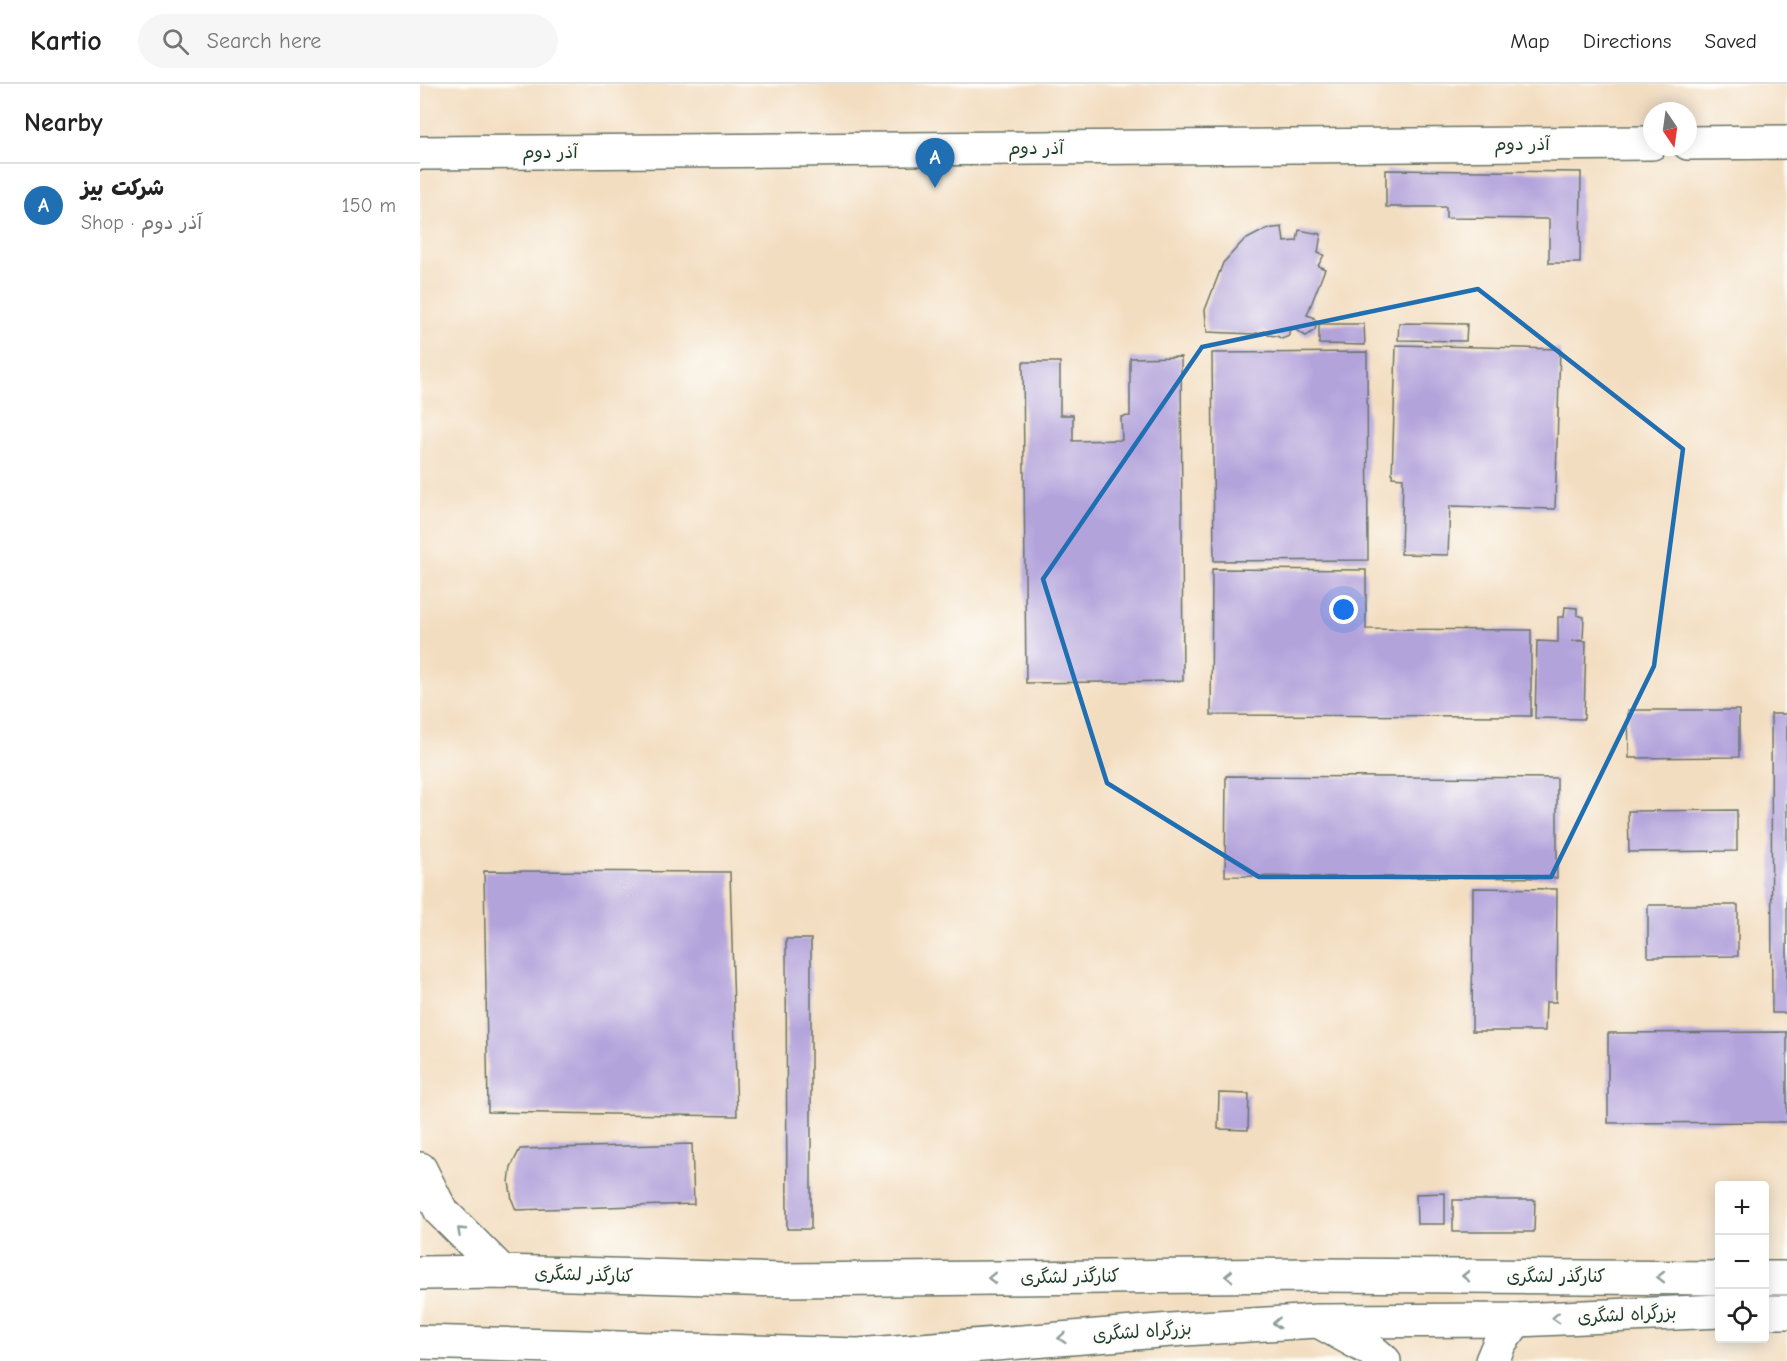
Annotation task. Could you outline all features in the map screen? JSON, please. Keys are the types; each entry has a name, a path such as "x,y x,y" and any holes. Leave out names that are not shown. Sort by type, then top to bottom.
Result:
{"main road":[{"path":"1697,143 1787,142"},
{"name":"آذر دوم","path":"420,153 1643,143"},
{"path":"420,1169 441,1211 502,1272"},
{"name":"کنارگذر لشگری","path":"420,1273 502,1272 784,1280 1316,1275 1715,1278"},
{"path":"1769,1278 1787,1278"},
{"name":"بزرگراه لشگری","path":"420,1342 858,1355 1317,1320 1517,1320 1715,1311"},
{"path":"1769,1312 1787,1312"},
{"path":"1317,1320 1371,1350 1384,1361"},
{"path":"1492,1361 1500,1342 1517,1320"}],"highlighted area":[{"path":"1478,289 1683,449 1654,666 1551,877 1259,877 1107,783 1043,579 1202,347"}],"building":[{"path":"1386,170 1581,172 1580,263 1549,263 1549,219 1446,218 1446,207 1386,207"},
{"path":"1282,227 1284,242 1297,241 1299,230 1321,234 1318,253 1324,255 1318,266 1325,269 1307,315 1313,317 1317,322 1315,330 1306,336 1294,329 1289,331 1289,336 1282,339 1268,335 1265,331 1253,334 1207,332 1205,310 1223,263 1243,241 1266,229"},
{"path":"1399,323 1467,324 1466,341 1398,340"},
{"path":"1319,324 1364,324 1365,345 1319,344"},
{"path":"1396,345 1560,349 1555,509 1450,506 1448,555 1401,554 1403,478 1392,477"},
{"path":"1367,352 1368,560 1214,561 1212,353"},
{"path":"1181,357 1183,681 1026,683 1023,362 1060,362 1060,415 1073,415 1073,441 1122,440 1121,417 1130,416 1130,358"},
{"path":"1212,569 1366,570 1366,629 1531,630 1531,716 1211,715"},
{"path":"1565,607 1577,608 1577,615 1584,617 1583,640 1572,641 1586,641 1584,719 1535,718 1537,641 1558,642 1558,617 1564,617"},
{"path":"1628,710 1739,710 1739,757 1629,758"},
{"path":"1771,714 1787,714 1787,1013 1772,1013"},
{"path":"1226,776 1557,778 1557,878 1225,876"},
{"path":"1737,810 1737,851 1629,852 1628,811"},
{"path":"484,871 730,872 737,1116 488,1112"},
{"path":"1473,888 1557,889 1556,1002 1546,1002 1545,1031 1472,1031"},
{"path":"1648,905 1738,905 1738,956 1648,957"},
{"path":"786,939 811,939 811,1229 787,1229"},
{"path":"1787,1032 1787,1122 1608,1123 1608,1033"},
{"path":"1219,1093 1249,1094 1248,1130 1218,1129"},
{"path":"692,1144 694,1204 516,1210 512,1200 509,1182 511,1167 520,1149"},
{"path":"1445,1193 1445,1224 1417,1224 1416,1194"},
{"path":"1453,1200 1535,1200 1534,1232 1453,1232"}],"place":[{"name":"شرکت بیز","path":"935,188"}]}
